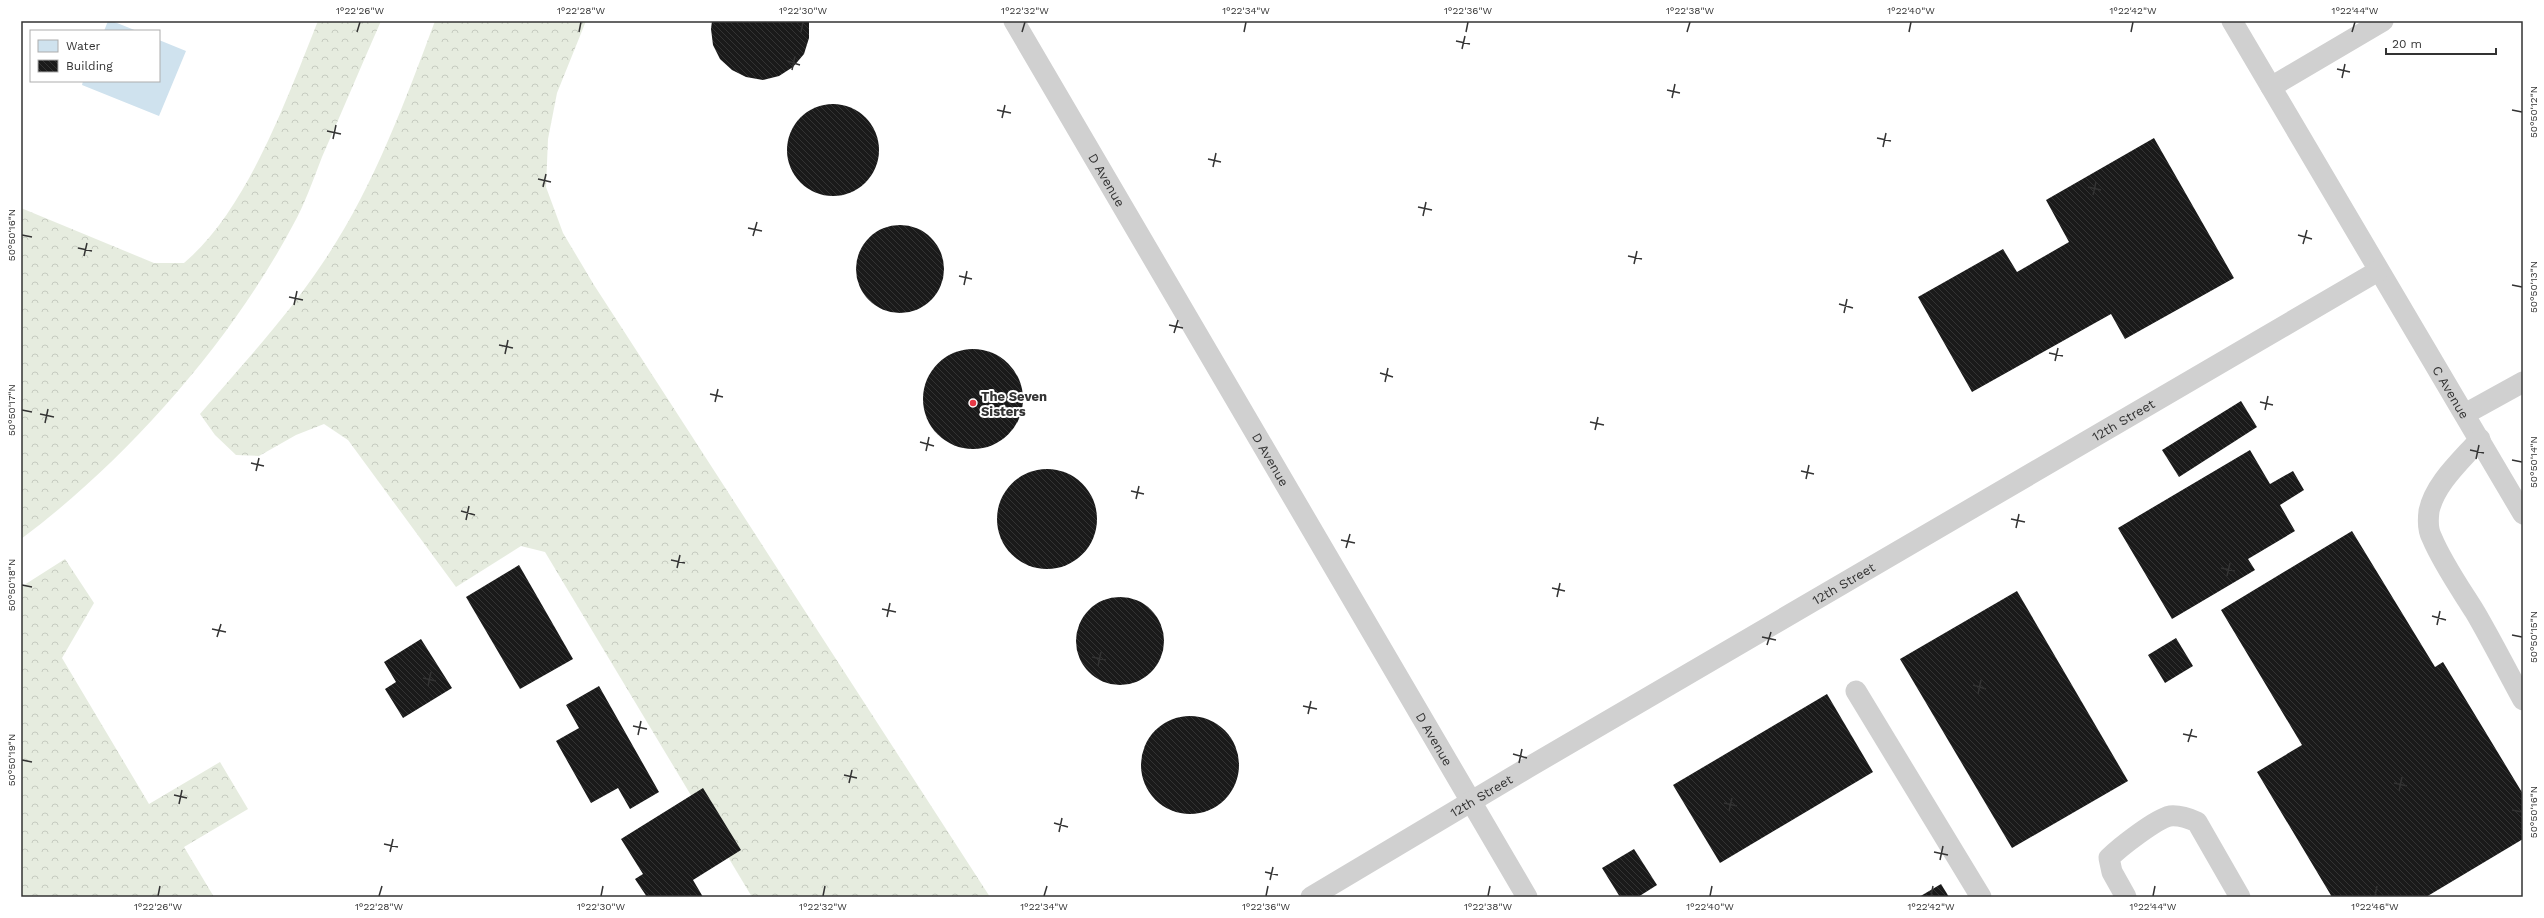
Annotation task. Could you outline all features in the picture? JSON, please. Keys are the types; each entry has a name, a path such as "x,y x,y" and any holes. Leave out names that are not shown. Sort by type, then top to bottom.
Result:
{"lane":[{"name":"D Avenue","path":"1014,21 1527,897"},
{"path":"2232,21 2271,87 2382,21"},
{"name":"C Avenue","path":"2271,87 2378,271 2480,439 2523,514"},
{"name":"12th Street","path":"1311,897 1472,803 1536,763 2378,271"},
{"path":"2465,414 2523,382"},
{"path":"2480,439 2443,482 2429,511 2429,525 2431,537 2440,555 2482,624 2523,700"},
{"path":"1856,691 1981,897"},
{"path":"2126,897 2112,872 2109,858 2122,844 2168,816 2184,816 2197,822 2240,897"}],"green space":[{"path":"318,21 381,21 305,200 293,225 268,269 208,355 174,396 100,473 61,508 21,539 21,208 154,263 184,263 207,240 228,213 246,183 279,117"},
{"path":"435,21 586,21 557,93 548,139 546,187 563,233 594,285 990,897 752,897 545,552 521,546 456,587 348,440 324,424 296,435 259,456 236,455 215,435 200,414 294,303 340,236 372,177 386,146"},
{"path":"65,559 94,603 62,658 149,804 220,762 248,809 184,847 214,897 21,897 21,587"}],"water":[{"path":"108,21 112,21 134,30 104,30"},
{"path":"160,40 186,51 159,116 82,85 83,82 160,82"}],"building":[{"path":"712,21 809,21 809,38 804,54 793,67 779,76 763,80 746,77 732,70 720,59 713,45 711,29"},
{"path":"833,104 851,108 866,117 875,132 879,150 875,168 866,183 851,192 833,196 815,192 800,183 791,168 787,150 791,132 800,117 815,108"},
{"path":"2154,138 2234,278 2125,339 2111,314 1972,392 1918,297 2003,249 2017,272 2069,242 2046,200"},
{"path":"900,225 917,228 925,232 937,244 941,252 944,269 941,286 937,294 925,306 917,310 900,313 883,310 875,306 863,294 859,286 856,269 859,252 863,244 875,232 883,228"},
{"name":"The Seven Sisters","path":"973,349 983,350 1001,357 1015,371 1022,389 1022,409 1015,427 1001,441 983,448 973,449 963,448 945,441 931,427 924,409 923,399 924,389 931,371 945,357 963,350"},
{"path":"2241,401 2257,427 2179,477 2162,450"},
{"path":"2250,450 2270,484 2293,471 2304,490 2280,505 2295,531 2248,559 2255,570 2172,619 2118,528"},
{"path":"1047,469 1066,473 1083,483 1093,500 1097,519 1093,538 1083,555 1066,565 1047,569 1028,565 1011,555 1001,538 997,519 1001,500 1011,483 1028,473"},
{"path":"2352,531 2435,667 2443,662 2523,794 2523,839 2426,897 2332,897 2257,772 2302,745 2221,610"},
{"path":"519,565 573,659 520,689 466,597"},
{"path":"2017,591 2128,781 2012,848 1900,659"},
{"path":"1120,597 1137,601 1151,610 1160,624 1164,641 1160,658 1151,672 1137,681 1120,685 1103,681 1089,672 1080,658 1076,641 1080,624 1089,610 1103,601"},
{"path":"2176,638 2193,666 2165,683 2148,655"},
{"path":"421,639 452,688 403,718 385,689 396,682 384,662"},
{"path":"599,686 659,792 630,809 618,788 591,803 556,741 579,728 566,705"},
{"path":"1827,694 1873,772 1720,863 1673,785"},
{"path":"1190,716 1209,720 1225,730 1235,746 1239,765 1235,784 1225,800 1209,810 1190,814 1171,810 1155,800 1145,784 1141,765 1145,746 1155,730 1171,720"},
{"path":"703,788 741,850 693,880 703,897 647,897 635,879 643,874 621,839"},
{"path":"1634,849 1657,885 1638,897 1620,897 1602,868"},
{"path":"1941,884 1949,897 1919,897"}],"place":[{"name":"The Seven Sisters","path":"973,403"}]}
